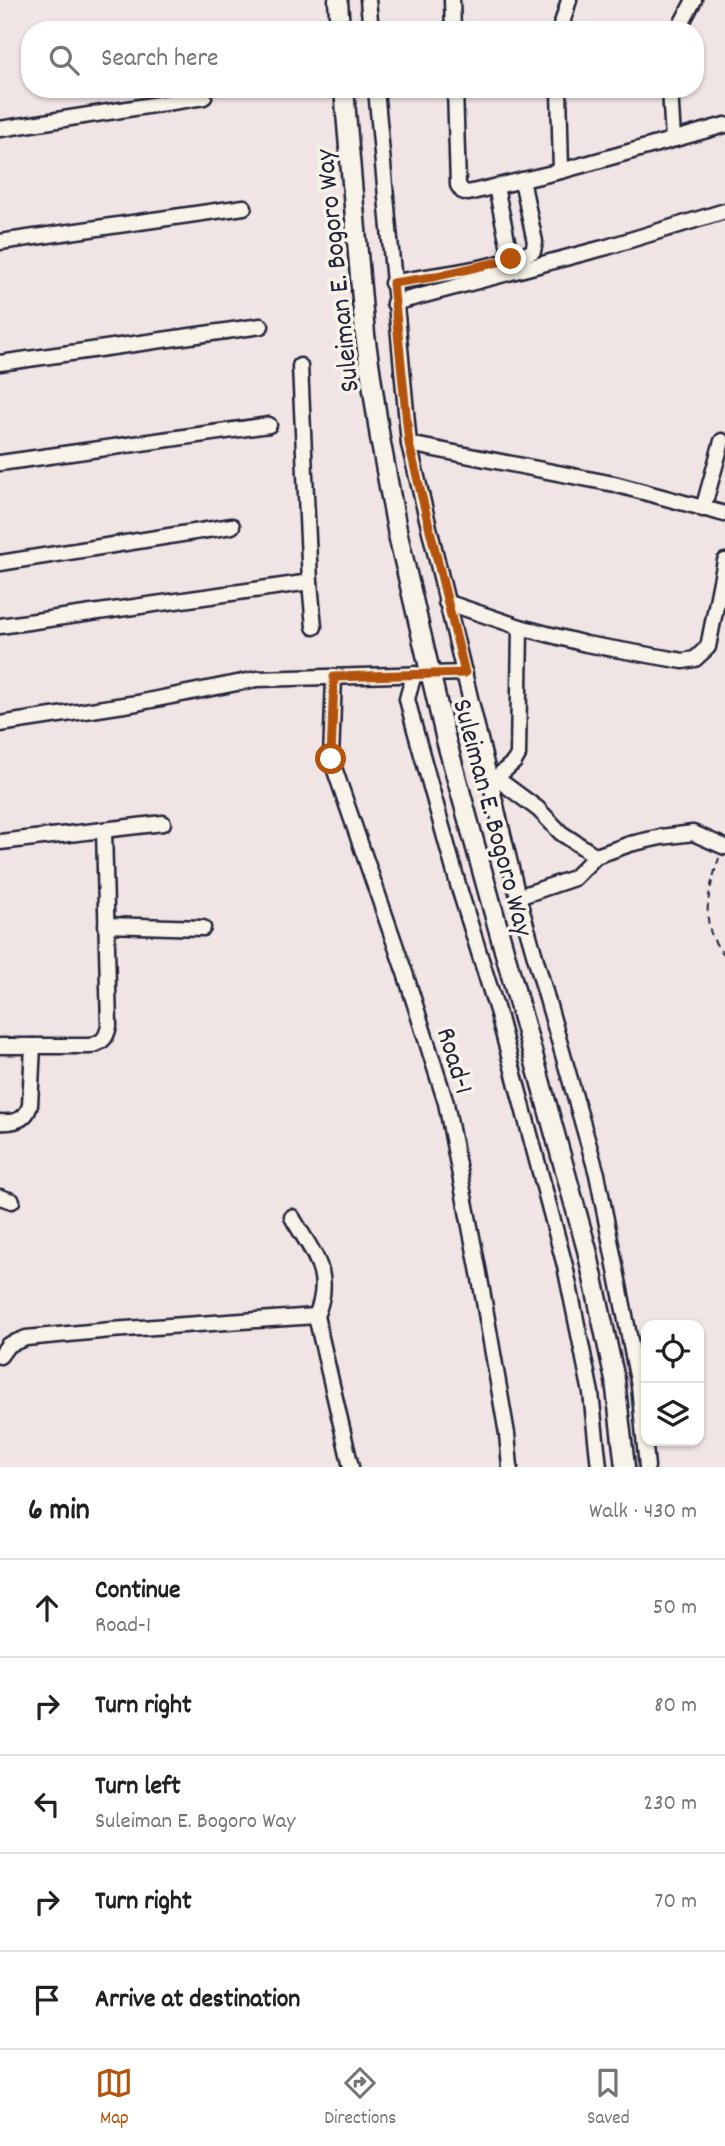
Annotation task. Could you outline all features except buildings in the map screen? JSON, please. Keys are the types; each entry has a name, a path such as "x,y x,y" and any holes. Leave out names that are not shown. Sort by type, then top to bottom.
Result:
{"main road":[{"path":"338,0 339,21"},
{"name":"Suleiman E. Bogoro Way","path":"345,98 365,335 380,438 422,674 587,1250 615,1380 625,1467"}],"street":[{"path":"368,0 369,21"},
{"path":"452,0 453,21"},
{"path":"563,21 569,0"},
{"path":"683,21 694,0"},
{"path":"0,129 198,98"},
{"name":"Suleiman E. Bogoro Way","path":"377,98 409,444 446,602 493,780 518,897 597,1174 639,1386 647,1467"},
{"path":"455,98 458,185 462,191 468,193 725,125"},
{"path":"559,98 561,170"},
{"path":"671,98 673,139"},
{"path":"393,283 447,274 533,251 535,242 522,180"},
{"path":"496,187 511,259"},
{"path":"0,242 244,207"},
{"path":"394,303 607,247 725,211"},
{"path":"0,363 261,326"},
{"path":"300,366 314,627"},
{"path":"0,463 270,425"},
{"path":"703,509 722,441"},
{"path":"409,444 614,484 725,514"},
{"path":"0,563 232,526"},
{"path":"446,602 520,627 598,646 683,661 695,659 708,648 725,561"},
{"path":"0,626 310,582"},
{"path":"520,627 518,755 514,762 493,780 538,809 561,833 596,856"},
{"path":"0,724 137,703 235,682 465,673"},
{"path":"422,674 407,699 459,888 498,1014 565,1266 591,1393 599,1467"},
{"name":"Road-1","path":"334,677 331,759 406,976 446,1103 479,1273 507,1434 510,1467"},
{"path":"0,842 163,822"},
{"path":"0,1046 90,1046 102,1042 107,1036 104,830"},
{"path":"518,897 574,878 596,856 640,841 693,833 724,847"},
{"path":"106,925 203,928"},
{"path":"0,1122 22,1119 28,1113 33,1046"},
{"path":"292,1217 323,1275 323,1300 316,1316 351,1467"},
{"path":"0,1356 8,1345 26,1338 316,1316"}],"path":[{"path":"724,847 708,893 707,904 712,935 725,955"}],"route":[{"path":"331,759 334,677 465,673 409,444 393,283 511,259"}]}
